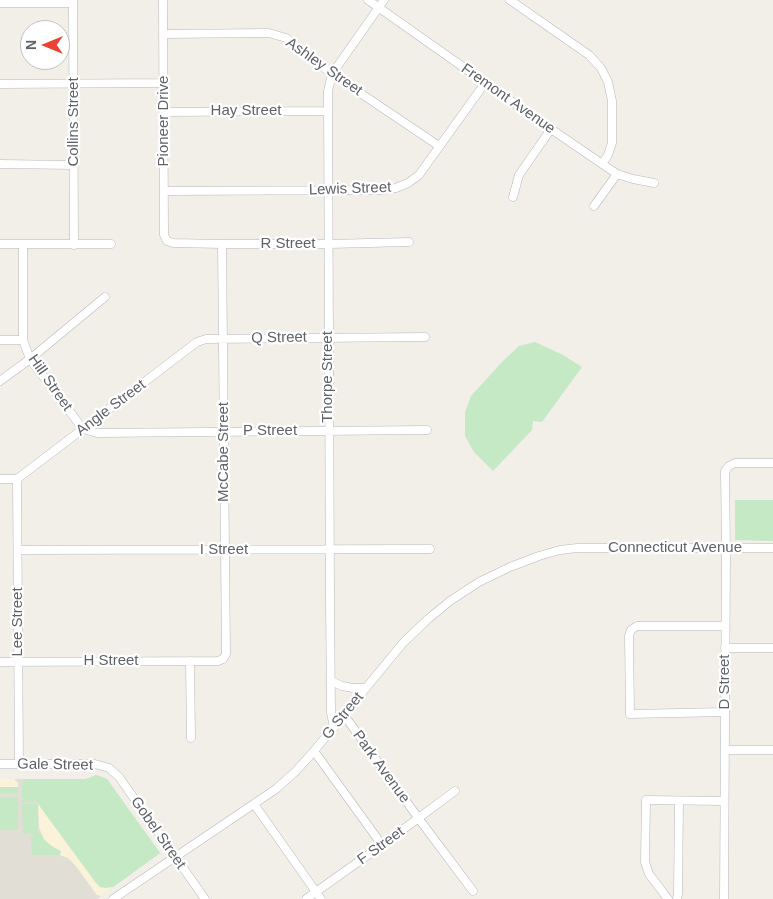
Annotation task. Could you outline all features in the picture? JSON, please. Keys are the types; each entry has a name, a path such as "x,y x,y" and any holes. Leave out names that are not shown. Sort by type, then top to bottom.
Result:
{"street":[{"name":"Pioneer Drive","path":"163,0 164,235 167,241"},
{"name":"Fremont Avenue","path":"368,0 551,130 617,174 654,183"},
{"path":"332,74 384,0"},
{"path":"510,0 589,55 600,68 608,82 612,101 612,143 608,155 602,164"},
{"path":"0,2 73,1"},
{"name":"Collins Street","path":"73,1 74,245"},
{"name":"Ashley Street","path":"164,34 269,33 286,38 332,74 440,146"},
{"name":"Thorpe Street","path":"332,74 328,91 328,337 331,712 334,727"},
{"name":"Lewis Street","path":"164,192 383,190 396,188 408,183 419,175 485,82"},
{"path":"0,84 164,83"},
{"name":"Hay Street","path":"164,112 328,111"},
{"path":"513,197 519,175 551,130"},
{"path":"0,164 74,165"},
{"path":"594,206 617,174"},
{"name":"R Street","path":"167,241 173,243 222,244 410,242"},
{"path":"0,244 110,244"},
{"name":"Hill Street","path":"23,244 23,340 30,358 83,429"},
{"name":"McCabe Street","path":"222,244 226,654 223,659"},
{"path":"0,381 105,297"},
{"name":"Q Street","path":"223,338 425,337"},
{"name":"Angle Street","path":"17,479 196,342 206,339 223,338"},
{"path":"0,340 23,340"},
{"name":"P Street","path":"83,429 97,433 428,430"},
{"name":"D Street","path":"724,899 725,471 735,463 773,463"},
{"path":"0,479 17,479"},
{"name":"Lee Street","path":"17,479 19,764"},
{"name":"Connecticut Avenue","path":"578,548 773,548"},
{"name":"G Street","path":"118,898 174,856 276,789 296,771 403,642 428,619 479,582 539,556 560,550 578,548"},
{"name":"I Street","path":"18,550 430,549"},
{"path":"725,626 637,626 631,630 629,636 630,714 725,712"},
{"path":"725,648 773,648"},
{"name":"H Street","path":"0,662 218,661 223,659"},
{"path":"190,661 191,738"},
{"path":"331,681 342,686 366,688"},
{"name":"Park Avenue","path":"344,715 473,891"},
{"path":"725,750 773,750"},
{"path":"314,751 382,845"},
{"name":"Gale Street","path":"0,764 95,764 109,768"},
{"name":"Gobel Street","path":"109,768 120,778 205,899"},
{"name":"F Street","path":"306,899 319,896 382,845 455,791"},
{"path":"668,899 649,874 645,862 646,800 724,801"},
{"path":"677,899 679,801"},
{"path":"254,804 319,896"}],"shaded area":[{"path":"96,775 107,779 160,853 97,899 0,899 0,779 86,779"}],"green space":[{"path":"535,342 563,355 582,367 542,422 533,421 532,430 493,471 474,452 465,436 465,413 471,396 502,362 519,346"},
{"path":"735,500 773,500 773,541 735,540"},
{"path":"96,775 107,779 160,853 109,888 100,887 96,883 38,805 38,833 61,851 60,855 32,855 32,842 30,839 34,834 23,834 22,804 38,804 37,802 22,802 22,784 24,780 86,779"},
{"path":"0,787 18,787 18,793 0,793"},
{"path":"0,797 18,797 18,830 0,830"}],"sand":[{"path":"0,779 14,779 18,783 18,787 0,787"},
{"path":"38,804 96,883 100,887 113,887 101,896 97,895 75,865 68,858 60,855 61,851 44,839 39,828"}]}
